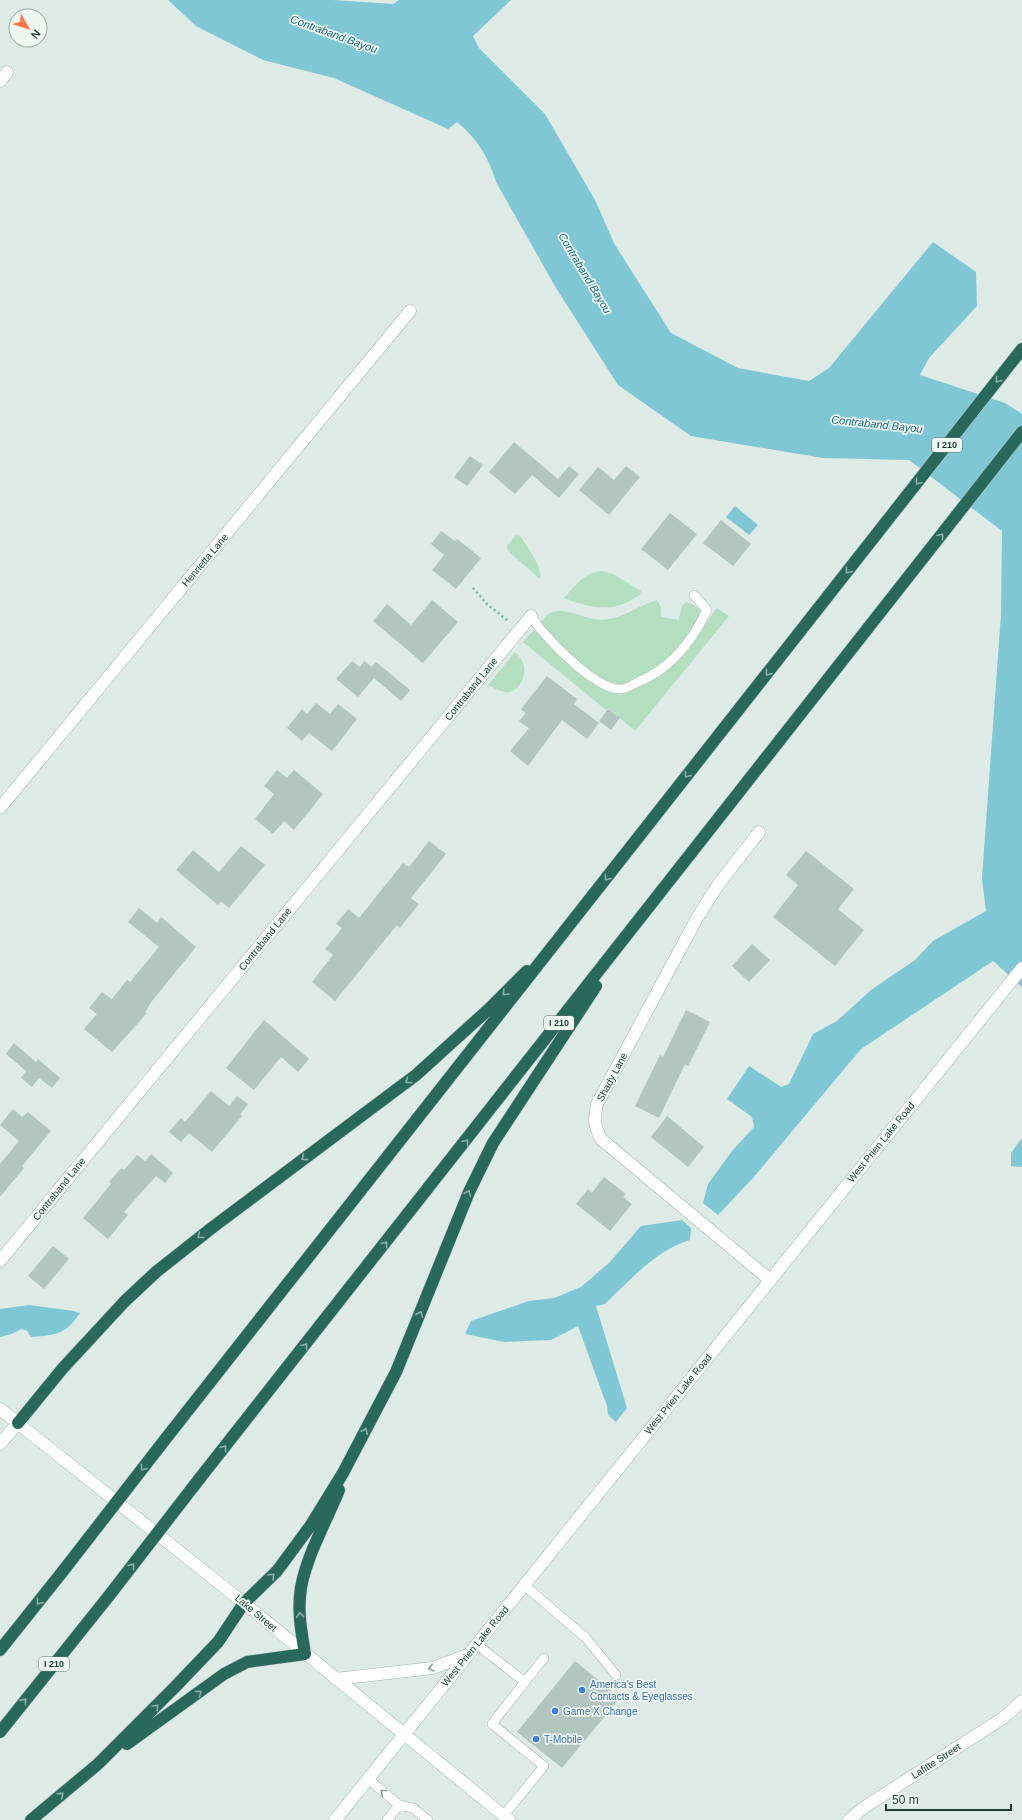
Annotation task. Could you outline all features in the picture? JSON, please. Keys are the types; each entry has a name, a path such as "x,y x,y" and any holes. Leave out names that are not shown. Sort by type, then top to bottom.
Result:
{"highway":[{"name":"I 210","path":"0,1650 1022,349"},
{"name":"I 210","path":"0,1732 108,1597 1022,432"},
{"path":"98,1764 218,1642 244,1603 277,1570 312,1525 356,1448 396,1372 468,1192 493,1143 640,919"},
{"path":"18,1423 62,1368 156,1272 213,1226 416,1075 490,1008 562,936"},
{"path":"30,1820 98,1764 224,1674 248,1662 305,1654 300,1618 300,1595 308,1562 328,1519 356,1448"}],"street":[{"name":"Henrietta Lane","path":"0,808 410,311"},
{"name":"Contraband Lane","path":"0,1261 531,616"},
{"name":"Shady Lane","path":"760,832 718,885 697,918 597,1104 594,1119 596,1129 601,1138 770,1280"},
{"name":"West Prien Lake Road","path":"335,1820 1022,968"},
{"name":"Lake Street","path":"0,1409 244,1603 506,1818"},
{"path":"0,1444 18,1423"},
{"path":"336,1679 433,1668 468,1655"},
{"name":"Lafitte Street","path":"849,1820 863,1808 1003,1718 1022,1701"}],"lane":[{"path":"531,616 547,638 592,679 606,686 622,689 643,680 672,661 696,633 707,610 694,595"},
{"path":"524,1585 586,1638 616,1675"},
{"path":"476,1644 525,1682"},
{"path":"506,1818 544,1766 492,1724 544,1658"},
{"path":"368,1779 399,1804 413,1808 428,1820"},
{"path":"387,1820 399,1804"}],"path":[{"path":"473,588 487,604 520,630"}],"green space":[{"path":"516,535 520,536 534,557 541,575 540,579 508,551 507,546"},
{"path":"601,571 613,574 641,591 640,595 628,602 613,607 584,605 564,598 585,577"},
{"path":"657,600 661,607 661,617 679,620 682,606 686,602 694,605 700,610 697,623 678,650 664,663 633,682 618,685 605,683 598,679 589,673 539,624 550,613 556,611 569,612 601,620 623,615"},
{"path":"717,608 729,616 635,731 608,708 606,710 523,642 534,630 595,685 613,693 635,690 682,657"},
{"path":"515,652 523,662 524,666 523,678 519,686 513,691 504,692 488,685"}],"water":[{"name":"Contraband Bayou","path":"168,0 333,0 393,4 399,0 511,0 473,36 479,48 545,114 595,200 615,245 671,333 738,368 809,381 829,368 933,242 976,272 977,306 929,358 920,375 1005,403 1022,414 1022,987 993,961 861,1049 753,1178 718,1215 703,1203 708,1184 732,1151 754,1127 752,1117 727,1099 749,1066 781,1087 789,1084 813,1034 837,1021 871,990 915,960 933,941 986,911 982,878 1001,614 1002,531 909,460 823,458 691,436 618,385 556,288 496,182 486,157 471,135 457,122 448,129 334,78 263,60 196,26"},
{"path":"735,506 758,525 749,535 726,517"},
{"path":"1022,1138 1022,1167 1011,1166 1011,1153"},
{"path":"682,1220 691,1228 690,1240 655,1258 605,1304 596,1306 627,1408 616,1422 608,1415 607,1406 578,1326 551,1340 504,1342 465,1334 471,1321 529,1301 554,1298 581,1287 609,1263 641,1226"},
{"path":"29,1305 80,1313 70,1326 54,1334 31,1337 27,1331 22,1329 0,1337 0,1309"}],"building":[{"path":"514,442 558,479 569,466 579,474 559,498 532,475 515,494 489,472"},
{"path":"470,456 483,465 467,486 454,477"},
{"path":"626,466 640,477 609,515 579,490 598,467 614,480"},
{"path":"670,513 697,534 668,570 641,549"},
{"path":"721,520 751,544 733,566 703,543"},
{"path":"441,531 455,541 457,539 481,558 456,589 432,570 444,555 431,544"},
{"path":"432,600 458,622 423,663 373,621 387,604 411,625"},
{"path":"352,661 360,667 364,661 372,667 376,662 410,690 401,701 374,678 358,697 336,679"},
{"path":"547,676 577,699 574,704 599,723 587,739 562,720 528,766 510,751 529,728 519,721 526,713 521,709"},
{"path":"316,703 330,714 338,704 357,719 332,751 309,733 302,741 287,728 302,709 307,714"},
{"path":"608,709 620,718 611,730 599,721"},
{"path":"277,770 287,778 294,770 323,794 294,830 284,821 273,834 255,819 274,794 264,786"},
{"path":"429,841 446,854 411,898 419,904 400,928 397,925 335,1001 312,982 333,955 325,949 342,928 336,924 348,909 359,918 403,863 409,867"},
{"path":"241,846 265,865 229,908 221,901 218,905 176,870 193,850 219,872"},
{"path":"806,851 854,889 838,909 864,930 835,966 773,917 798,885 786,875"},
{"path":"139,908 157,923 161,917 196,947 152,1001 145,1012 147,1013 112,1052 84,1029 97,1014 89,1008 102,992 112,999 127,980 130,982 159,947 128,922"},
{"path":"752,944 770,960 749,982 732,966"},
{"path":"686,1010 710,1022 688,1066 685,1064 659,1118 635,1106 660,1055 663,1057"},
{"path":"264,1020 309,1059 298,1072 281,1057 254,1090 226,1068"},
{"path":"14,1043 36,1062 38,1059 60,1078 52,1088 39,1078 32,1087 21,1078 26,1071 6,1054"},
{"path":"211,1091 229,1106 237,1096 248,1104 240,1115 242,1116 212,1152 189,1133 181,1142 169,1132 181,1118 185,1122"},
{"path":"13,1109 22,1117 28,1112 51,1131 22,1166 24,1168 0,1197 0,1164 19,1141 0,1125"},
{"path":"667,1116 704,1147 688,1167 651,1137"},
{"path":"151,1154 173,1173 165,1183 156,1176 124,1212 128,1215 108,1239 83,1218 111,1184 109,1182 121,1168 124,1170 137,1155 145,1161"},
{"path":"604,1177 626,1194 623,1197 632,1204 610,1231 576,1204 588,1189 592,1193"},
{"path":"53,1246 69,1259 44,1289 28,1276"},
{"path":"575,1661 620,1698 562,1768 517,1732"}],"place":[{"name":"America's Best Contacts & Eyeglasses","path":"582,1690"},
{"name":"Game X Change","path":"555,1711"},
{"name":"T-Mobile","path":"536,1739"}]}
